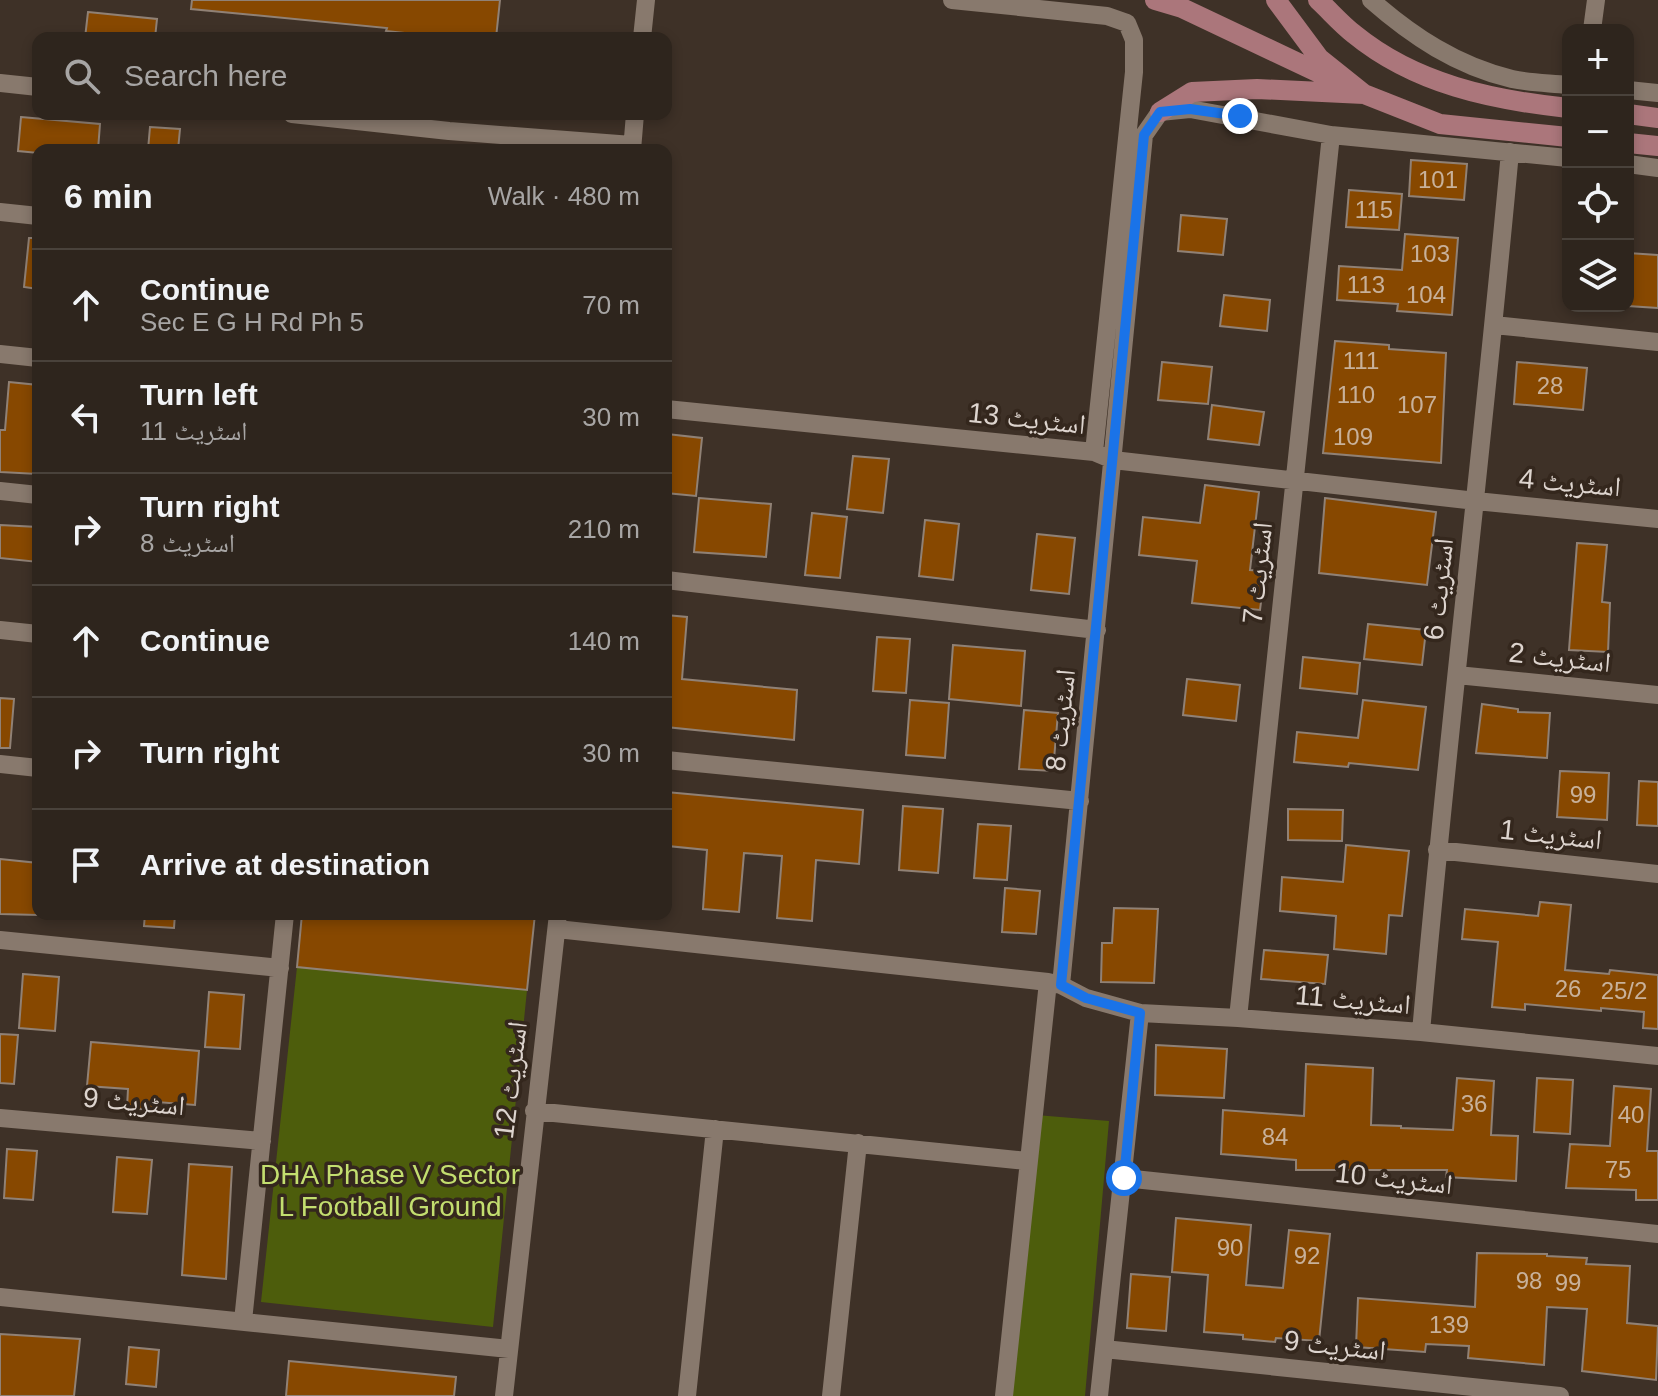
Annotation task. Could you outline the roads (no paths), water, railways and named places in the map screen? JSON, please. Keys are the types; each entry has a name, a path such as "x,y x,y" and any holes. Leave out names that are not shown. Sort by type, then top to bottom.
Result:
{"main road":[{"path":"1155,0 1182,8 1364,94 1440,124 1562,136"},
{"path":"1182,8 1212,0"},
{"path":"1276,0 1319,58 1364,94"},
{"path":"1318,0 1354,35 1422,76 1510,100 1562,107"},
{"path":"1160,112 1192,92 1257,89 1364,94"},
{"path":"1634,115 1658,118"},
{"path":"1634,144 1658,146"}],"street":[{"path":"643,32 646,0"},
{"path":"952,0 1107,16 1127,23 1134,40 1094,452"},
{"path":"1371,0 1426,44 1455,58 1513,79 1562,84"},
{"path":"1593,24 1596,0"},
{"path":"1510,100 1513,79"},
{"path":"0,83 32,86"},
{"path":"1634,91 1658,93"},
{"path":"1160,112 1190,109 1331,135 1562,157"},
{"name":"اسٹریٹ 8","path":"1004,1396 1027,1161 1080,801 1144,135 1160,112"},
{"path":"328,120 448,140 540,144"},
{"path":"632,144 634,120"},
{"name":"اسٹریٹ 7","path":"1238,1018 1331,135"},
{"name":"اسٹریٹ 6","path":"1421,1032 1510,152"},
{"path":"1634,165 1658,168"},
{"path":"0,212 32,215"},
{"path":"1494,325 1658,342"},
{"path":"0,354 32,357"},
{"name":"اسٹریٹ 13","path":"672,410 1094,452 1113,460 1476,501"},
{"path":"0,491 32,494"},
{"name":"اسٹریٹ 4","path":"1476,501 1658,519"},
{"path":"672,581 1097,630"},
{"path":"0,630 32,633"},
{"name":"اسٹریٹ 2","path":"1457,675 1658,695"},
{"path":"672,761 1080,801"},
{"path":"0,764 32,767"},
{"name":"اسٹریٹ 1","path":"1437,850 1658,874"},
{"path":"243,1321 284,920"},
{"name":"اسٹریٹ 11","path":"557,922 1054,983 1086,998 1140,1013 1421,1032 1658,1056"},
{"name":"اسٹریٹ 12","path":"504,1396 557,922"},
{"path":"0,940 280,968"},
{"path":"1099,1396 1140,1013"},
{"path":"534,1111 1027,1161"},
{"name":"اسٹریٹ 9","path":"0,1118 262,1141"},
{"path":"687,1396 715,1129"},
{"path":"831,1396 858,1143"},
{"name":"اسٹریٹ 10","path":"1124,1178 1658,1234"},
{"path":"0,1297 509,1349"},
{"name":"اسٹریٹ 9","path":"1104,1349 1560,1396"}],"park label":[{"name":"DHA Phase V Sector L Football Ground","path":"390,1190"}]}
